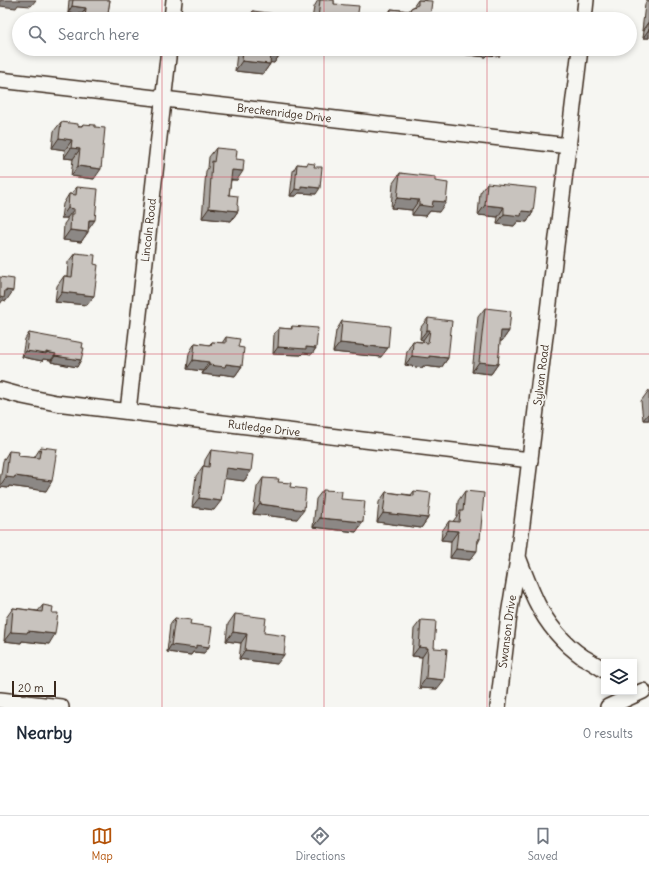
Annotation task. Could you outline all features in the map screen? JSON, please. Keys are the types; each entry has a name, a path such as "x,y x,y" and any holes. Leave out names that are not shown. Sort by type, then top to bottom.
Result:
{"street":[{"path":"173,12 174,0"},
{"path":"585,12 586,0"},
{"name":"Lincoln Road","path":"128,411 168,56"},
{"name":"Sylvan Road","path":"579,56 518,557 539,608 555,631 582,656 601,668"},
{"name":"Breckenridge Drive","path":"0,80 569,146"},
{"name":"Rutledge Drive","path":"0,390 49,402 530,460"},
{"name":"Swanson Drive","path":"498,707 509,615 518,557"},
{"path":"608,707 642,690"},
{"path":"0,700 61,707"}],"building":[{"path":"73,0 110,0 108,12 86,12 86,8 72,6"},
{"path":"320,0 334,0 334,4 359,6 358,12 319,12"},
{"path":"418,0 432,1 431,12 391,12 391,9 410,11 411,8 418,5"},
{"path":"242,56 271,56 270,64 242,61"},
{"path":"61,122 78,124 78,126 82,126 83,124 105,128 101,169 78,166 80,149 71,148 72,140 59,138"},
{"path":"216,148 237,150 236,159 244,160 243,171 232,170 229,195 238,196 238,211 209,208 212,161 214,162"},
{"path":"307,163 315,164 314,167 322,167 320,188 301,186 301,190 295,189 297,164 307,165"},
{"path":"400,173 435,177 435,181 448,183 446,202 433,201 432,207 419,205 419,200 397,198"},
{"path":"487,183 536,188 533,212 522,211 521,216 504,214 504,207 485,205"},
{"path":"77,187 98,189 95,220 89,220 88,232 70,230 71,214 74,214 74,209 68,208 69,194 76,195"},
{"path":"75,253 95,255 94,264 98,265 94,296 62,292 64,276 72,277"},
{"path":"0,277 14,279 13,291 5,290 4,298 0,297"},
{"path":"485,308 511,311 509,331 501,331 498,364 479,362"},
{"path":"428,318 452,321 448,358 412,356 413,341 428,343 430,330 427,330"},
{"path":"342,321 390,326 388,348 340,343"},
{"path":"292,326 318,328 316,348 306,347 306,349 278,347 279,328 292,329"},
{"path":"29,333 83,343 82,348 84,348 81,360 55,356 56,354 46,352 46,354 26,351"},
{"path":"226,337 240,339 238,347 244,348 242,366 226,364 225,367 209,365 209,362 193,360 195,343 211,345 212,342 226,343"},
{"path":"41,447 57,449 52,481 15,476 14,478 6,477 9,451 19,452 18,456 39,458"},
{"path":"211,450 253,455 251,471 226,468 221,501 199,498 203,466 209,467"},
{"path":"263,478 279,479 278,482 291,483 290,487 306,489 304,510 260,504"},
{"path":"323,490 342,491 341,499 365,501 363,522 320,518"},
{"path":"414,491 431,493 428,518 383,513 386,492 414,496"},
{"path":"465,491 484,493 480,539 478,539 477,551 456,549 458,531 448,530 449,521 459,522 460,511 463,511"},
{"path":"43,605 53,607 52,613 58,613 55,634 28,631 27,633 11,632 13,608 42,612"},
{"path":"235,614 266,618 264,633 286,636 284,655 245,650 247,634 233,632"},
{"path":"175,618 191,620 190,624 212,627 209,647 196,645 196,648 171,645"},
{"path":"421,620 436,621 434,648 447,649 444,680 426,678 428,648 419,647"}]}
